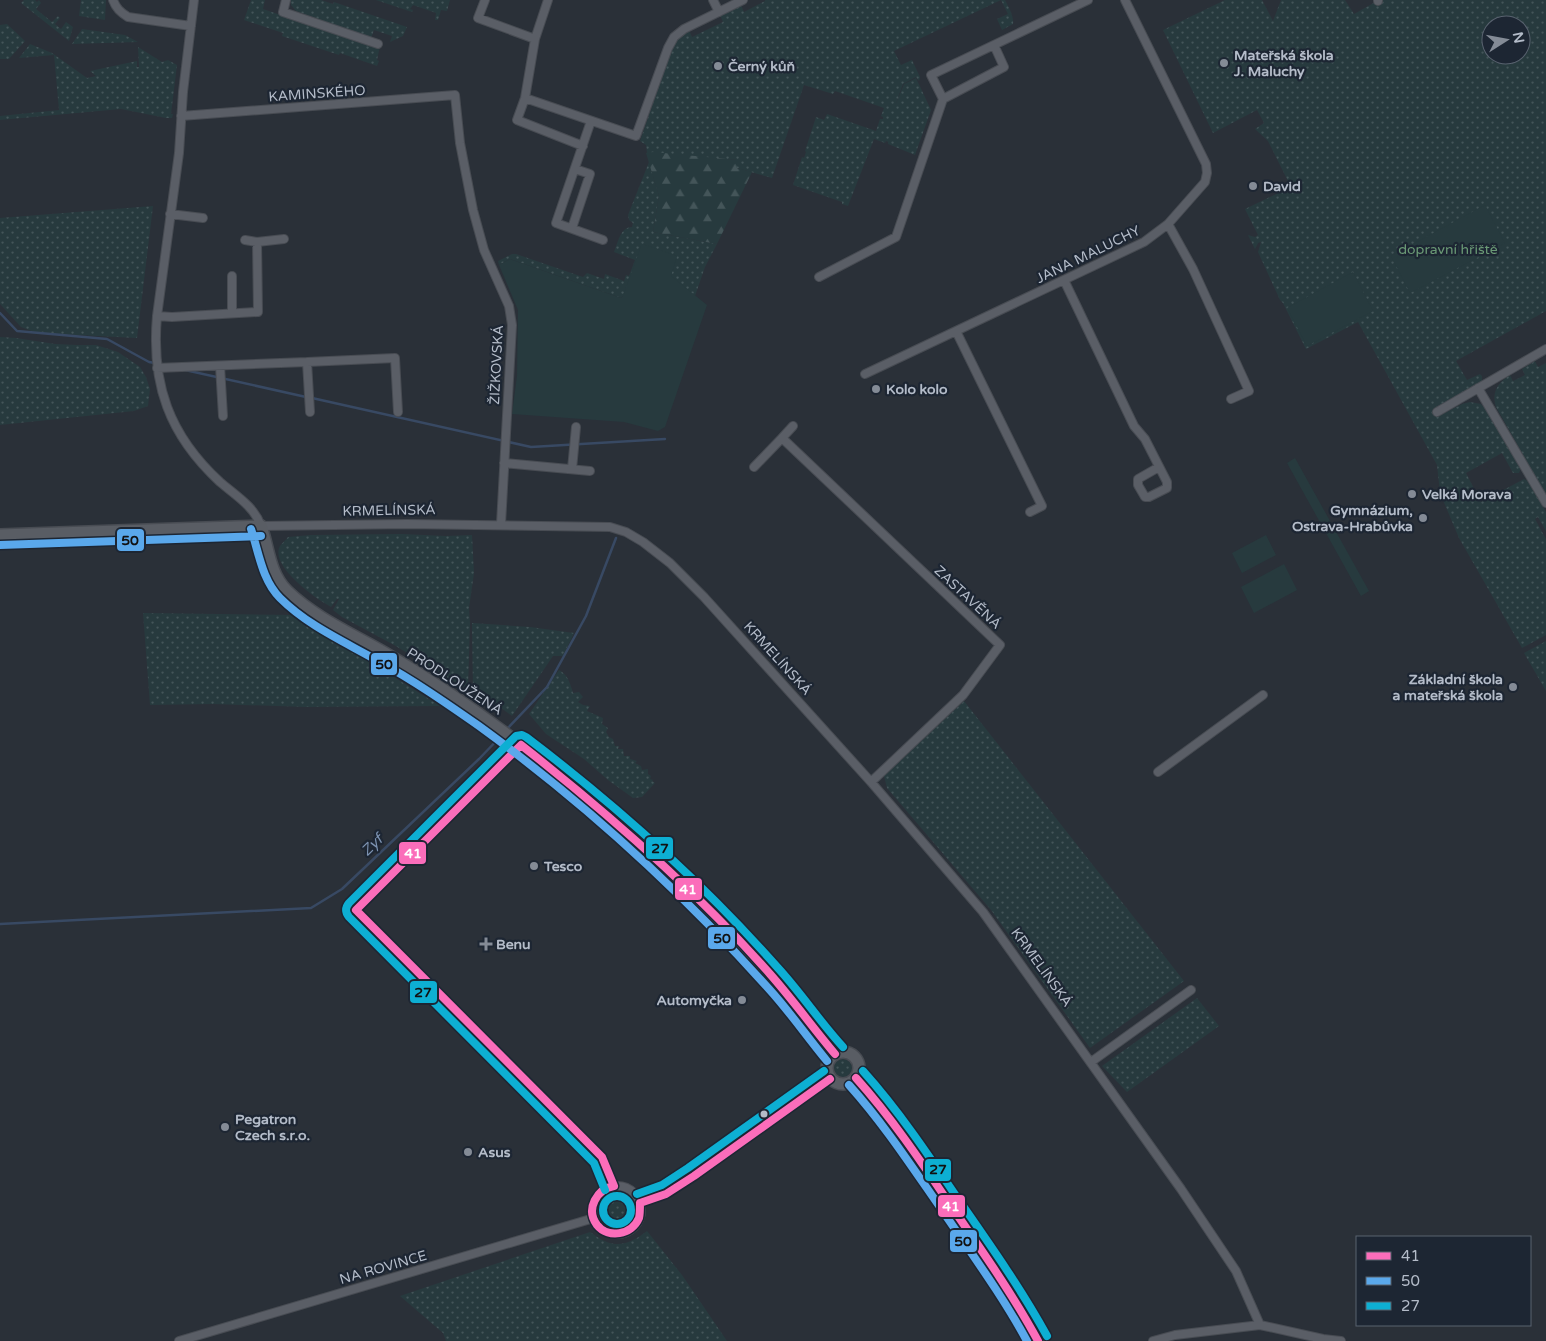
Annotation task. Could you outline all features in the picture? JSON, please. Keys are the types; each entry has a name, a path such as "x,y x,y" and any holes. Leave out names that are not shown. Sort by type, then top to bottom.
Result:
{"main road":[{"name":"KRMELÍNSKÁ","path":"0,535 261,526"},
{"name":"PRODLOUŽENÁ","path":"261,526 272,568 281,584 300,603 442,688 516,741 606,813 650,851 692,892 771,975 835,1054"},
{"path":"841,1052 855,1058 859,1066 856,1078 851,1083 845,1085 830,1079 827,1074 827,1064 830,1058 841,1052"},
{"path":"856,1078 893,1123 919,1159 1005,1286 1038,1341"}],"street":[{"path":"113,0 121,13 128,17 191,26"},
{"path":"194,0 180,141 157,316 157,368 170,414 182,438 208,470 251,509 257,516 261,526"},
{"path":"286,0 283,12 378,44"},
{"path":"485,0 478,18 535,39"},
{"path":"548,0 535,39 525,98 517,120 583,146"},
{"path":"713,0 719,12"},
{"path":"525,98 636,136 668,48 674,37 684,29 743,0"},
{"path":"943,99 930,75 1088,0"},
{"name":"JANA MALUCHY","path":"865,374 1144,242 1168,224 1205,182 1206,164 1125,0"},
{"path":"819,277 896,236 943,99 1004,67 994,45"},
{"name":"KAMINSKÉHO","path":"181,116 454,95"},
{"name":"ŽIŽKOVSKÁ","path":"454,95 460,143 473,210 484,250 509,306 512,325 501,524"},
{"path":"592,121 556,223 603,240"},
{"path":"572,228 590,174 575,168"},
{"path":"170,214 203,218"},
{"path":"1168,224 1193,269 1249,391 1232,399"},
{"path":"246,240 257,242 284,239"},
{"path":"157,316 172,317 258,312 257,242"},
{"path":"232,276 232,313"},
{"path":"1064,280 1134,426 1145,439 1159,467"},
{"path":"956,331 1042,506 1030,512"},
{"path":"1437,412 1546,349"},
{"path":"157,368 395,358 398,412"},
{"path":"306,362 310,412"},
{"path":"220,366 223,416"},
{"path":"1478,388 1546,503"},
{"path":"754,467 793,426"},
{"path":"572,469 576,427"},
{"name":"ZASTAVĚNÁ","path":"782,438 1000,645 963,695 871,782"},
{"path":"504,463 590,471"},
{"name":"KRMELÍNSKÁ","path":"261,526 407,524 610,526 626,532 643,542 670,563 704,597 871,782 983,912 1181,1189 1236,1271 1260,1325"},
{"path":"1158,772 1263,695"},
{"path":"1091,1062 1191,990"},
{"path":"640,1203 666,1194 687,1181 830,1079"},
{"path":"610,1186 623,1186 636,1196 640,1203 641,1211 635,1226 628,1232 620,1234 604,1231 598,1225 592,1212 595,1199 604,1189 610,1186"},
{"name":"NA ROVINCE","path":"179,1341 594,1218"},
{"path":"1153,1341 1175,1335 1260,1325 1323,1339 1341,1341"}],"green space":[{"path":"24,0 35,0 37,2 39,0 41,3 36,9 52,22 58,16 60,18 55,24 61,29 66,22 73,27 69,41 21,3"},
{"path":"81,0 106,0 105,20 79,16"},
{"path":"251,0 265,0 263,9 377,48 380,46 377,66 282,36 283,33 244,20"},
{"path":"291,0 321,0 333,4 334,2 407,27 403,36 390,42 392,36 374,30 371,38 296,11 291,5"},
{"path":"376,0 450,0 447,11 441,10 438,20 435,20 436,13 413,5 410,9 413,10 412,12"},
{"path":"765,0 1001,0 894,51 901,65 912,60 920,77 919,81 916,77 903,84 895,106 904,84 916,78 931,110 915,155 888,144 886,141 885,143 874,139 848,206 842,204 842,202 793,185 802,157 804,158 816,117 824,120 827,114 876,131 880,119 883,119 881,116 884,108 835,91 833,94 804,85 772,178 737,168 737,160 647,153 646,145 640,141 670,54 677,40 689,30 692,37 723,22 720,15 741,5 744,12"},
{"path":"1001,0 1005,0 1013,21 1013,24 1002,30 997,19 1008,14"},
{"path":"1225,0 1262,0 1273,21 1281,0 1345,0 1354,14 1379,0 1546,0 1546,311 1456,361 1467,380 1480,374 1482,382 1433,410 1437,417 1462,404 1470,402 1481,404 1490,413 1521,468 1519,473 1513,473 1502,453 1466,473 1481,502 1524,479 1528,481 1546,512 1546,531 1538,517 1535,519 1546,539 1546,635 1522,648 1459,538 1440,493 1437,465 1358,322 1306,349 1280,300 1258,252 1261,242 1258,243 1255,249 1248,235 1255,237 1258,235 1245,209 1291,187 1268,141 1255,129 1264,123 1257,110 1213,133 1163,30"},
{"path":"7,24 25,41 9,59 0,59 0,25"},
{"path":"82,29 125,35 138,42 72,44"},
{"path":"30,44 52,53 87,78 96,76 90,71 137,61 137,67 139,67 138,47 162,62 168,60 177,65 172,118 121,109 0,120 0,116 59,110 54,55 19,58"},
{"path":"653,152 737,160 737,168 752,172 717,244 653,232 659,196 646,153"},
{"path":"649,162 659,196 653,232 717,244 705,267 695,296 670,276 621,298 510,259 499,265 498,261 516,254 583,277 587,273 604,279 605,274 624,281 626,275 629,276 635,260 614,252 622,233 632,227 633,223 629,220 628,215"},
{"name":"dopravní hřiště","path":"1485,205 1505,243 1410,293 1391,256"},
{"path":"153,206 137,338 37,333 21,327 0,304 0,218"},
{"path":"643,244 677,256 671,276 707,305 665,427 658,431 624,422 512,414 517,376 518,310 499,265 510,259 621,298"},
{"path":"1353,272 1373,311 1307,346 1287,308"},
{"path":"0,337 55,344 96,345 118,352 140,367 146,377 150,389 148,406 134,411 0,425"},
{"path":"1535,361 1538,367 1546,363 1546,495 1496,407 1494,397 1502,381 1510,375 1513,381 1525,375 1522,369"},
{"path":"1295,458 1369,591 1361,596 1287,463"},
{"path":"402,534 472,535 474,573 469,608 468,690 394,645 342,617 333,610 339,599 331,607 315,597 287,572 278,554 280,546 288,537"},
{"path":"1266,535 1276,555 1242,573 1232,553"},
{"path":"1284,564 1297,590 1254,613 1241,587"},
{"path":"143,613 295,615 440,706 150,705"},
{"path":"472,623 530,627 574,633 563,656 553,656 512,716 494,703 473,692"},
{"path":"1546,641 1546,691 1524,653"},
{"path":"559,670 567,677 573,693 579,692 583,697 578,702 590,706 587,711 603,718 602,724 608,728 606,732 613,739 615,746 619,746 618,749 623,749 624,756 630,756 630,759 637,761 635,763 641,766 642,770 648,769 648,774 651,776 650,779 655,783 642,797 633,798 608,780 584,759 546,734 529,714"},
{"path":"964,701 1184,981 1090,1048 991,910 887,788 884,776"},
{"path":"1197,998 1219,1026 1127,1092 1102,1066"},
{"path":"839,1059 847,1059 852,1064 850,1075 839,1077 834,1072 834,1064"},
{"path":"617,1192 630,1198 636,1211 630,1224 617,1230 604,1224 598,1211 604,1198"},
{"path":"647,1231 682,1275 727,1341 446,1341 443,1333 400,1296 590,1232 613,1244 623,1244"}],"waterway":[{"path":"0,313 17,331 107,339 149,362 155,363"},
{"path":"185,370 306,397"},
{"path":"312,398 531,447 665,439"},
{"name":"Zyf","path":"506,730 547,687 586,616 616,538"},
{"name":"Zyf","path":"0,924 311,908 342,889 501,736"}],"transit line":[{"name":"50","path":"251,529 265,575 280,598 302,617 327,633 404,676 442,700 518,755 594,817 667,883 736,953 777,998 827,1061"},
{"name":"50","path":"0,545 261,536"},
{"name":"27","path":"605,1190 594,1163 346,912 349,903 516,736 522,735 526,737 560,763 626,818 689,875 778,968 843,1047"},
{"name":"41","path":"521,745 356,910 602,1157 614,1186"},
{"name":"41","path":"521,745 587,798 651,854 712,912 770,974 835,1054"},
{"name":"27","path":"637,1194 662,1185 688,1168 824,1071"},
{"name":"27","path":"863,1071 900,1116 934,1164 1026,1300 1047,1336"},
{"name":"41","path":"856,1078 893,1123 927,1171 995,1271 1038,1341"},
{"name":"41","path":"640,1203 666,1194 694,1176 830,1079"},
{"name":"50","path":"849,1085 886,1130 920,1178 997,1291 1027,1341"},
{"name":"41","path":"614,1186 602,1191 593,1206 592,1213 594,1219 602,1229 607,1232 620,1233 631,1228 639,1218 640,1203"},
{"name":"27","path":"617,1196 627,1200 631,1210 627,1220 617,1224 607,1220 603,1210 607,1200 617,1196"}],"place":[{"name":"Mateřská škola J. Maluchy","path":"1224,63"},
{"name":"Černý kůň","path":"718,66"},
{"name":"David","path":"1253,186"},
{"name":"Kolo kolo","path":"876,389"},
{"name":"Velká Morava","path":"1412,494"},
{"name":"Gymnázium, Ostrava-Hrabůvka","path":"1423,518"},
{"name":"Základní škola a mateřská škola","path":"1513,687"},
{"name":"Tesco","path":"534,866"},
{"name":"Benu","path":"486,944"},
{"name":"Automyčka","path":"742,1000"},
{"name":"Pegatron Czech s.r.o.","path":"225,1127"},
{"name":"Asus","path":"468,1152"}]}
